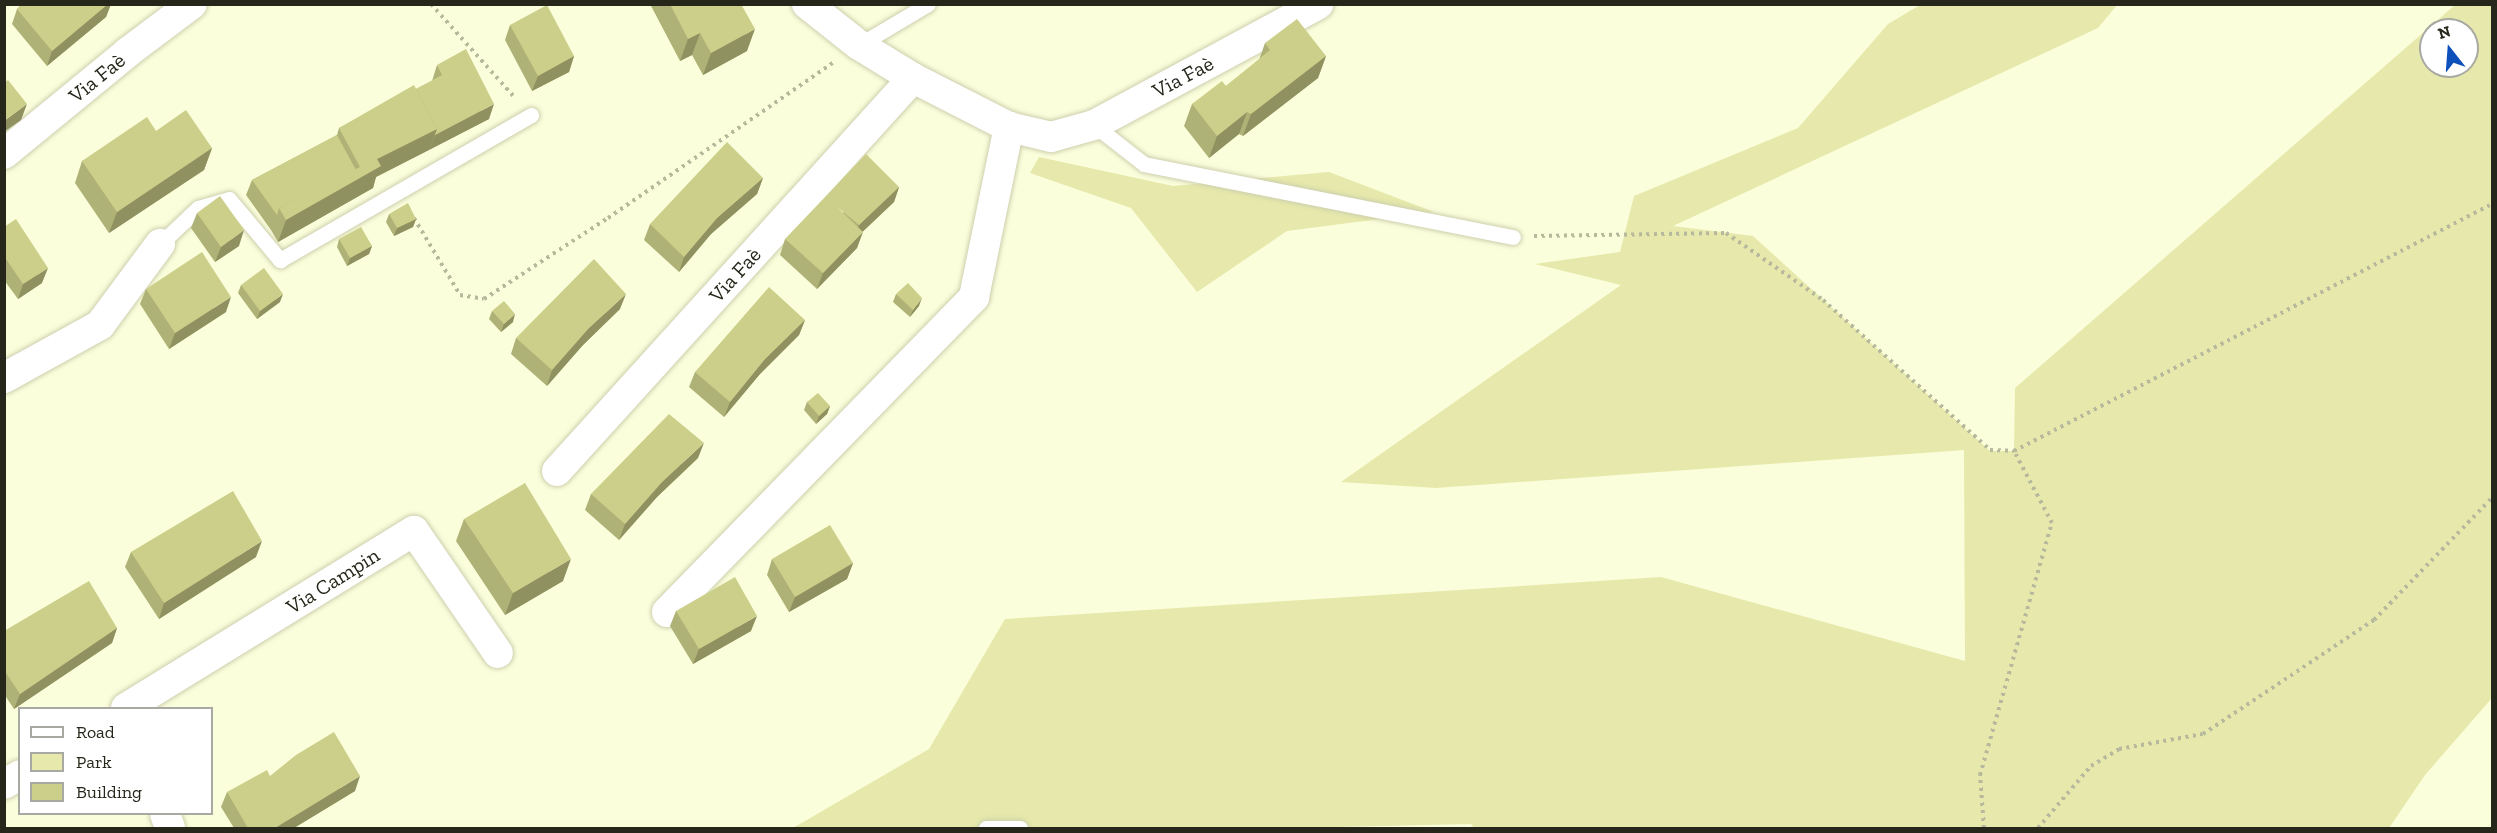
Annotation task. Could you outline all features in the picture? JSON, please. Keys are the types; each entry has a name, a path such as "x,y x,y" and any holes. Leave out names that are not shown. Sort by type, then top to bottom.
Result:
{"street":[{"name":"Via Faè","path":"4,154 128,52 192,4"},
{"name":"Via Faè","path":"807,4 859,45 912,78 1009,127 1051,137 1094,125 1318,4"},
{"name":"Via Faè","path":"557,471 912,78"},
{"path":"667,612 974,297 1009,127"},
{"path":"4,378 100,326 160,244"},
{"name":"Via Campin","path":"128,707 414,531 498,653"},
{"path":"4,784 18,776"}],"lane":[{"path":"859,45 928,4"},
{"path":"160,244 198,208 229,199 280,260 531,115"},
{"path":"1094,125 1144,164 1513,237"},
{"path":"986,828 1020,828"}],"path":[{"path":"431,4 531,115"},
{"path":"398,191 460,295 484,299 608,218 859,45"},
{"path":"1513,237 1726,232 1823,300 1990,450 2014,451 2493,204"},
{"path":"1984,828 1980,775 2052,523 2014,451"},
{"path":"2038,828 2091,766 2119,749 2203,734 2374,620 2493,498"}],"green space":[{"path":"1920,5 2117,5 2098,28 1673,226 1753,236 1990,451 2014,451 2015,388 2419,36 2419,78 2479,78 2479,18 2440,18 2455,5 2492,5 2492,698 2425,775 2389,828 1474,828 1471,824 1293,828 793,828 929,749 1005,619 1661,577 1965,661 1964,450 1436,488 1341,482 1621,285 1535,264 1620,252 1634,196 1798,128 1888,24"},
{"path":"1039,157 1173,186 1329,172 1434,212 1287,231 1197,292 1131,208 1030,173"}],"building":[{"path":"22,4 108,4 52,51 17,9"},
{"path":"670,4 741,4 755,29 711,53 700,33 688,39"},
{"path":"547,5 574,56 538,76 510,25"},
{"path":"1297,19 1326,56 1251,114 1247,112 1217,136 1192,104 1222,81 1226,86 1270,50 1265,43"},
{"path":"466,49 494,104 435,135 437,129 416,89 442,75 437,65"},
{"path":"8,80 27,104 4,121 4,83"},
{"path":"414,85 437,129 377,159 381,166 286,220 279,208 360,167 339,128"},
{"path":"186,110 212,148 117,212 82,161 147,117 156,131"},
{"path":"337,135 356,170 279,208 277,215 252,180"},
{"path":"727,142 763,178 717,218 684,257 650,224"},
{"path":"866,154 899,187 859,225 837,207 863,232 823,273 785,239"},
{"path":"220,196 244,230 221,247 197,213"},
{"path":"408,203 416,219 397,228 389,214"},
{"path":"16,219 48,268 23,284 4,256 4,227"},
{"path":"361,227 372,246 350,258 339,239"},
{"path":"202,252 231,297 175,333 146,289"},
{"path":"594,259 626,294 588,329 552,370 516,338"},
{"path":"264,268 283,294 260,311 241,285"},
{"path":"908,283 922,298 913,310 896,294"},
{"path":"769,287 805,320 765,359 730,402 695,372"},
{"path":"504,301 515,314 504,324 492,311"},
{"path":"818,393 830,406 819,416 807,402"},
{"path":"669,414 704,443 662,482 625,524 591,494"},
{"path":"525,483 571,559 513,593 464,519"},
{"path":"233,491 262,541 164,603 131,552"},
{"path":"830,525 853,563 795,597 772,559"},
{"path":"735,577 757,616 699,649 676,611"},
{"path":"89,581 117,628 20,694 4,670 4,631"},
{"path":"334,732 360,776 275,828 248,828 227,792 267,770 270,776 296,755"}]}
